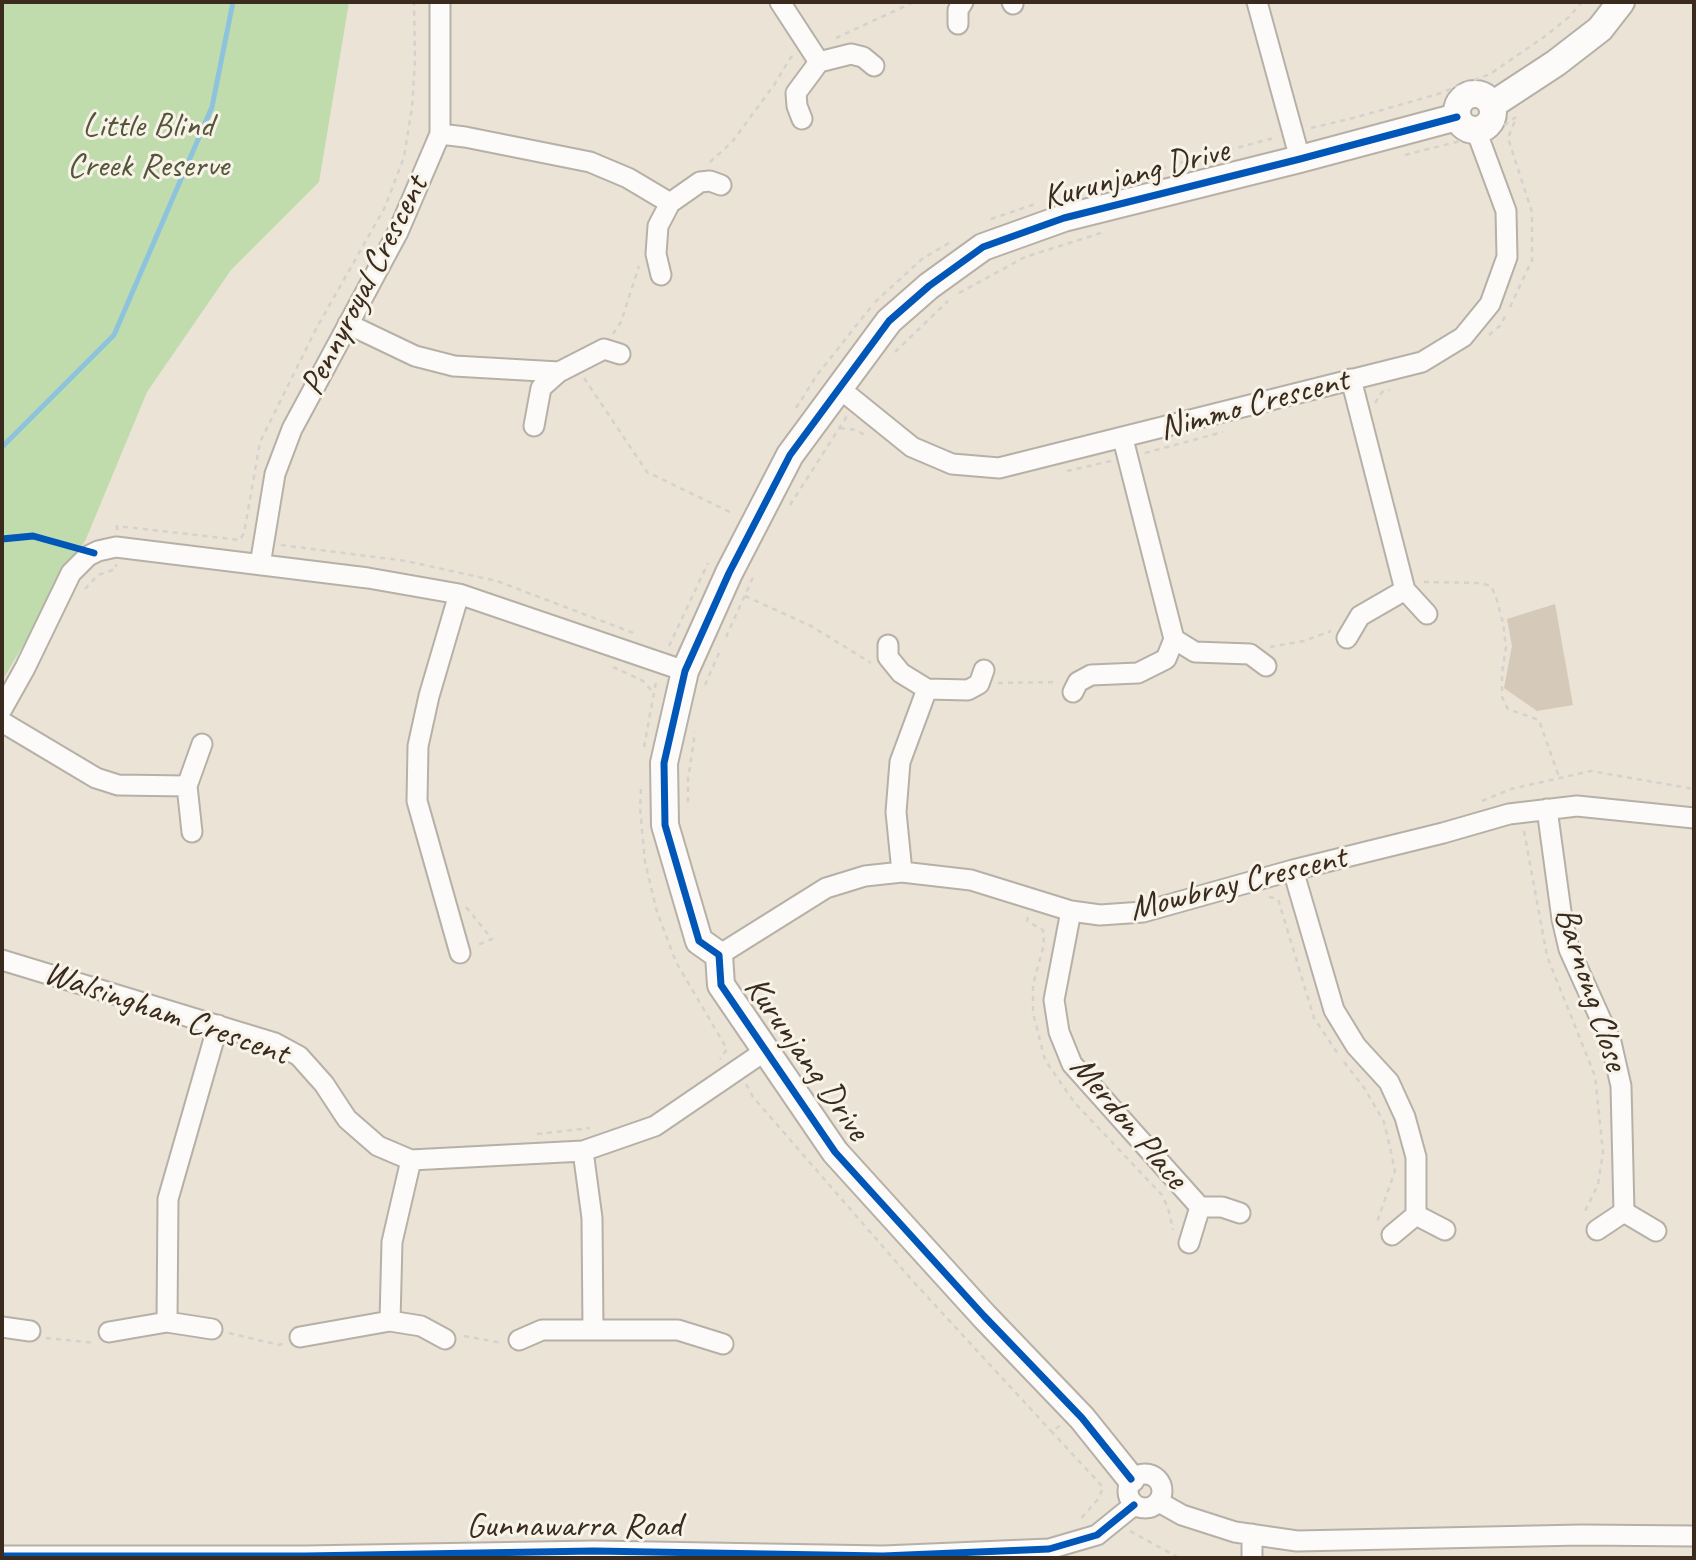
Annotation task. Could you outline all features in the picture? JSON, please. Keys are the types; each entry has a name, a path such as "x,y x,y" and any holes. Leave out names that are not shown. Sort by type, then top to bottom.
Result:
{"street":[{"name":"Pennyroyal Crescent","path":"260,565 275,474 292,429 398,232 440,134 440,2"},
{"path":"780,2 818,62"},
{"path":"957,24 958,10 963,2"},
{"path":"1257,2 1300,159"},
{"path":"1471,127 1489,123 1492,105 1556,63 1600,29 1621,2"},
{"path":"802,119 796,93 818,62 851,54 863,57 874,66"},
{"name":"Kurunjang Drive","path":"1133,1492 1079,1415 835,1153 721,985 719,955 699,941 665,825 664,763 729,573 790,456 848,395 890,321 929,286 983,247 1064,218 1300,159 1471,127"},
{"name":"Nimmo Crescent","path":"848,395 912,447 952,464 999,468 1422,362 1463,337 1490,304 1507,257 1506,211 1471,127"},
{"path":"440,134 465,136 590,162 628,178 670,203"},
{"path":"661,275 656,254 658,226 670,203 700,182 710,181 721,185"},
{"path":"348,324 415,356 454,366 559,372"},
{"path":"534,426 541,388 559,372 604,349 620,354"},
{"path":"1351,379 1405,588 1427,614"},
{"path":"1076,687 1091,675 1138,673 1166,659 1174,639 1122,439"},
{"path":"2,709 71,573 88,556 116,547 368,578 459,594 694,679"},
{"path":"1347,638 1360,616 1405,588"},
{"path":"459,594 429,696 418,746 417,801 460,953"},
{"path":"1174,639 1195,652 1250,654 1266,666"},
{"path":"888,645 888,657 901,673 928,690 968,690 982,677"},
{"path":"902,872 896,812 900,762 928,690"},
{"path":"2,722 96,778 118,785 187,786"},
{"path":"192,832 187,786 202,744"},
{"name":"Mowbray Crescent","path":"719,955 826,888 865,876 902,872 971,880 1071,911 1100,915 1143,912 1293,870 1523,812 1577,806 1610,807 1694,818"},
{"name":"Barnong Close","path":"1547,809 1562,919 1570,949 1611,1042 1620,1086 1625,1212"},
{"path":"1293,870 1334,1010 1356,1046 1389,1082 1405,1117 1416,1157 1416,1216"},
{"name":"Merdon Place","path":"1071,911 1054,1000 1059,1032 1072,1064 1200,1207 1222,1207 1240,1213"},
{"name":"Walsingham Crescent","path":"2,960 275,1043 299,1056 324,1084 346,1119 378,1146 411,1160 583,1151 655,1126 765,1051"},
{"path":"167,1322 168,1199 219,1025"},
{"path":"583,1151 592,1218 593,1330"},
{"path":"390,1321 392,1241 411,1160"},
{"name":"Merdon Place","path":"1189,1243 1200,1207"},
{"path":"1597,1230 1625,1212 1656,1231"},
{"path":"1416,1216 1445,1230"},
{"path":"1392,1235 1416,1216"},
{"path":"300,1337 390,1321 421,1326 445,1339"},
{"path":"109,1332 167,1322 212,1329"},
{"path":"2,1327 30,1331"},
{"path":"519,1340 542,1330 678,1330 723,1343"},
{"path":"1142,1474 1153,1476 1161,1485 1159,1502 1144,1509 1133,1492 1142,1474"},
{"name":"Gunnawarra Road","path":"2,1556 305,1557 594,1551 883,1557 1049,1549 1097,1535 1118,1518 1133,1492"},
{"path":"1159,1502 1182,1515 1235,1532 1297,1541 1581,1535 1694,1536"},
{"path":"1252,1534 1252,1558"}],"path":[{"path":"79,599 85,587 98,575 116,569 117,526 240,540 244,533 260,442 316,329 385,207 404,157 412,107 414,2"},
{"path":"1314,127 1438,94 1490,74 1544,37 1569,17 1582,2"},
{"path":"1397,157 1471,127 1498,131 1516,117"},
{"path":"889,358 953,296 1025,257 1114,229"},
{"path":"790,505 848,395"},
{"path":"725,638 758,567"},
{"path":"1405,588 1423,582 1480,583 1490,586 1500,610 1506,647 1502,697 1508,709 1539,720 1559,777"},
{"path":"745,596 811,626 877,666 901,673"},
{"path":"1242,653 1304,641 1357,621"},
{"path":"694,679 720,649"},
{"path":"608,665 643,681 653,692"},
{"path":"982,677 1076,687"},
{"path":"688,813 688,780 695,727"},
{"path":"1479,802 1511,789 1591,771 1694,789"},
{"path":"1523,812 1547,956 1595,1076 1603,1152 1598,1185 1585,1211 1597,1230"},
{"path":"460,953 492,939 464,904"},
{"path":"727,1049 754,1097 911,1279 1103,1487 1099,1498 1074,1525"},
{"path":"212,1329 279,1345 300,1337"},
{"path":"30,1331 42,1338 94,1344 109,1332"},
{"path":"445,1339 462,1336 505,1343 519,1340"},
{"path":"1051,1431 1079,1415"},
{"path":"1118,1518 1130,1531 1179,1558"}],"green space":[{"name":"Little Blind Creek Reserve","path":"2,2 349,2 319,182 231,270 147,392 86,539 2,681"}],"building":[{"path":"1555,604 1573,705 1537,711 1504,688 1512,646 1507,619"}],"waterway":[{"path":"2,447 114,335 212,107 233,2"}],"cycle path":[{"path":"1131,1479 1082,1418 984,1316 835,1152 721,985 719,955 699,941 665,825 664,763 685,671 729,573 790,455 889,321 929,286 983,247 1064,218 1457,117"},
{"path":"2,539 33,536 94,553"},
{"path":"2,1556 305,1556 594,1551 883,1556 1049,1549 1097,1535 1134,1505"}]}
